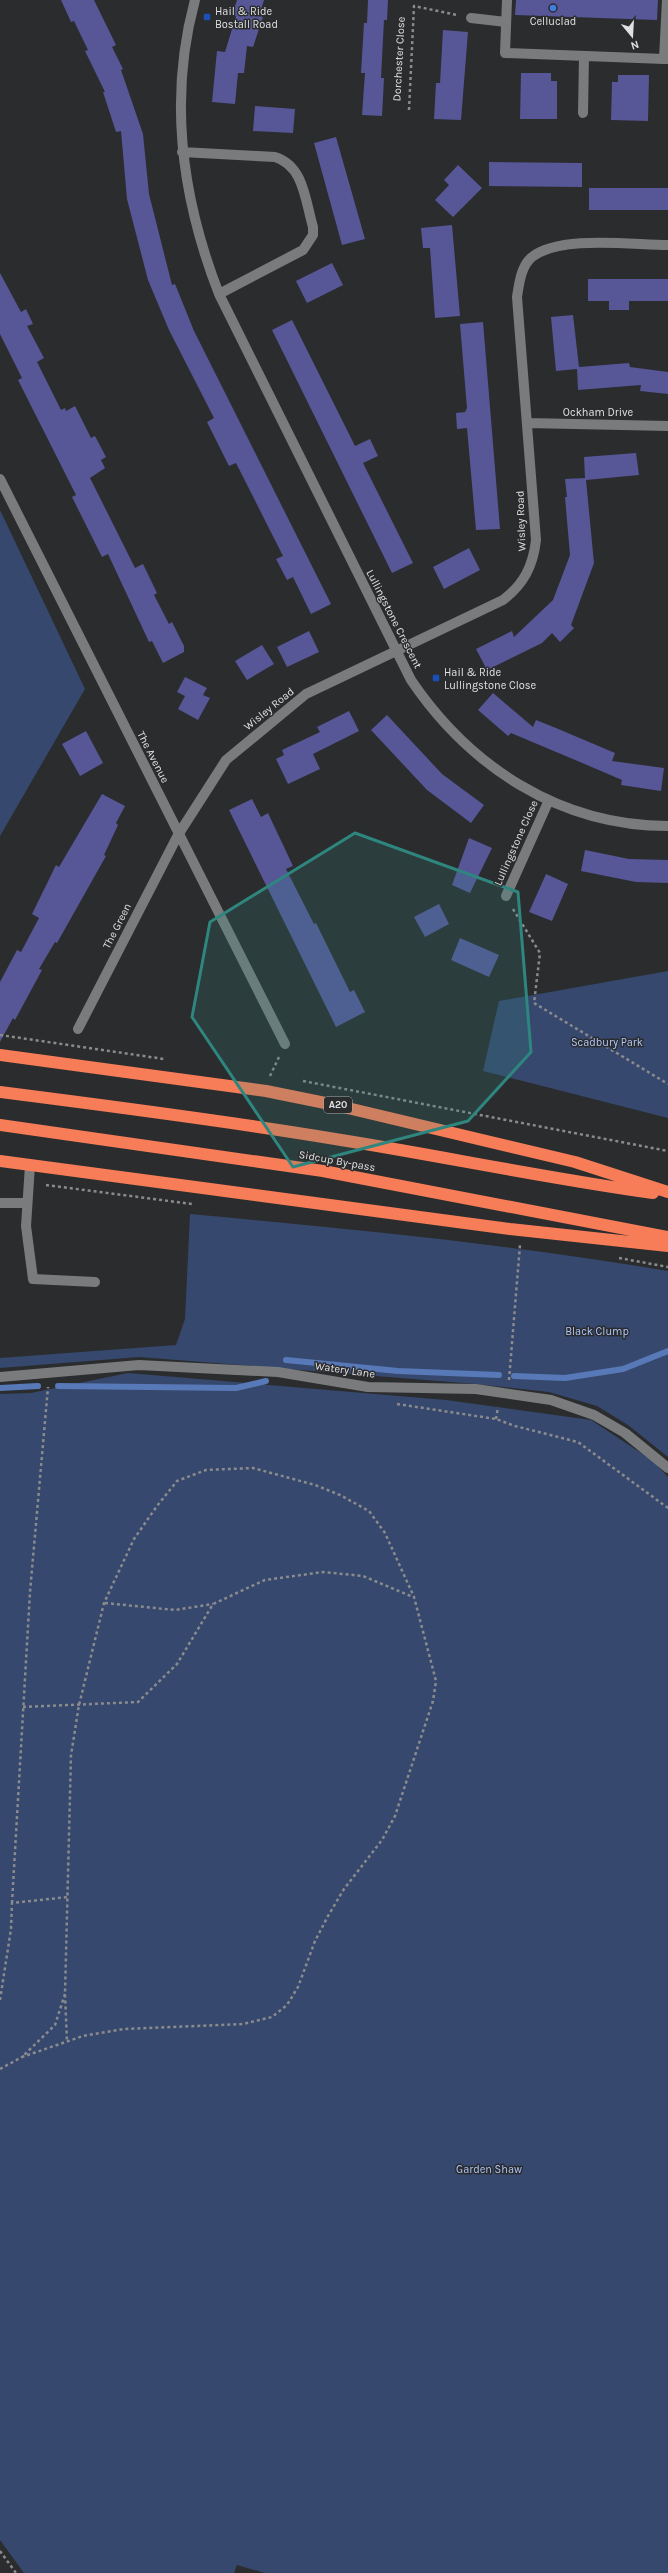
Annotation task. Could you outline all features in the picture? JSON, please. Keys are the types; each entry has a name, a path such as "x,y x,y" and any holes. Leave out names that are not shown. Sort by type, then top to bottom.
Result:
{"highway":[{"name":"A20","path":"0,1055 266,1091 349,1108 525,1150 668,1192"},
{"name":"Sidcup By-pass","path":"0,1092 167,1113 329,1138 570,1182 668,1195"},
{"name":"Sidcup By-pass","path":"0,1125 323,1171 668,1237"},
{"path":"0,1161 510,1229 668,1246"}],"street":[{"name":"Lullingstone Crescent","path":"194,0 185,42 182,76 182,152 193,218 219,294 395,651 427,703 458,738 502,774 549,800 599,818 627,823 668,826"},
{"path":"507,0 505,53 666,59 667,0"},
{"path":"471,18 506,22"},
{"path":"583,113 584,56"},
{"path":"182,152 275,157 285,160 293,166 298,175 312,227 313,236 303,250 219,294"},
{"name":"Wisley Road","path":"178,835 226,760 306,694 503,600 516,590 527,574 534,557 536,540 517,297 520,276 531,258 550,247 572,244 668,245"},
{"name":"Ockham Drive","path":"527,423 652,424 668,426"},
{"name":"The Avenue","path":"0,479 178,835 285,1044"},
{"name":"Lullingstone Close","path":"506,896 549,800"},
{"name":"The Green","path":"78,1029 178,835"},
{"path":"30,1165 26,1203 26,1226 33,1279 96,1282"},
{"path":"0,1203 26,1203"},
{"name":"Watery Lane","path":"0,1377 139,1365 278,1372 368,1387 476,1389 551,1400 594,1415 625,1433 668,1468"}],"path":[{"name":"Dorchester Close","path":"409,110 414,6 471,18"},
{"path":"506,896 540,953 534,1003 668,1084"},
{"path":"266,1091 285,1044"},
{"path":"508,1394 520,1245"},
{"path":"0,2000 11,1929 30,1592 48,1384"},
{"path":"496,1419 499,1402"},
{"path":"390,1403 496,1419 515,1426 578,1442 668,1508"},
{"path":"0,2068 22,2057 67,2042 83,2036 124,2029 244,2024 272,2017 287,2005 298,1987 316,1941 328,1916 344,1889 382,1840 395,1816 425,1727 436,1681 414,1597 386,1533 369,1511 315,1485 253,1468 206,1470 178,1481 157,1506 134,1539 104,1603 79,1705 71,1755 65,1994 67,2042"},
{"path":"104,1603 175,1610 213,1604 265,1580 323,1572 363,1576 414,1597"},
{"path":"23,1707 138,1702 177,1664 213,1604"},
{"path":"12,1903 68,1897"},
{"path":"22,2057 55,2025 65,1994"},
{"path":"0,2551 16,2573"}],"highlighted area":[{"path":"355,833 518,892 531,1052 468,1121 293,1167 192,1017 210,922"}],"green space":[{"path":"0,510 85,689 0,836"},
{"name":"Scadbury Park","path":"668,971 668,1118 483,1071 499,1001"},
{"name":"Black Clump","path":"190,1214 490,1245 609,1261 668,1271 668,1457 628,1425 597,1406 549,1392 476,1384 139,1357 0,1368 0,1358 176,1345 185,1319"},
{"name":"Garden Shaw","path":"128,1373 446,1400 591,1420 653,1461 668,1477 668,2573 265,2573 237,2565 234,2573 24,2573 0,2540 0,1394 31,1393"}],"building":[{"path":"61,0 94,0 116,45 112,47 123,69 121,70 143,134 149,194 172,285 175,284 194,331 331,604 311,614 293,577 287,580 276,559 283,556 236,463 229,466 207,422 214,418 169,330 148,280 127,199 121,131 116,132 103,92 105,92 85,51 88,50 74,21 71,22"},
{"path":"237,0 264,0 259,16 263,17 253,47 247,46 244,73 238,73 235,104 212,102 217,51 225,52 236,16 232,15"},
{"path":"368,0 388,0 387,20 384,20 381,78 384,78 382,116 362,115 365,73 361,73 364,23 367,23"},
{"path":"516,0 658,0 657,20 515,15"},
{"path":"443,30 468,32 461,120 434,119 436,83 440,83"},
{"path":"521,73 551,73 551,81 557,81 557,119 520,119"},
{"path":"618,75 649,75 648,121 611,120 612,82 618,82"},
{"path":"255,106 295,109 293,133 253,131"},
{"path":"336,137 365,239 342,245 314,143"},
{"path":"489,162 582,163 582,187 489,186"},
{"path":"458,165 482,188 453,217 435,200 449,185 444,180"},
{"path":"589,188 668,188 668,210 589,210"},
{"path":"452,225 460,316 435,318 430,248 423,248 421,228"},
{"path":"332,263 343,285 307,303 296,281"},
{"path":"0,273 21,312 26,309 33,324 27,326 44,358 37,362 61,410 65,408 66,411 75,406 91,438 95,436 106,457 101,460 105,468 90,478 135,568 143,564 157,593 154,595 169,624 172,622 184,646 184,652 163,663 152,641 149,642 108,554 102,557 72,497 76,495 18,380 22,378 0,334"},
{"path":"588,279 668,279 668,301 629,301 629,310 609,310 609,301 588,301"},
{"path":"573,315 579,367 629,363 630,367 668,372 668,394 640,391 641,385 578,390 577,369 556,371 551,317"},
{"path":"292,320 355,446 370,439 378,456 363,463 413,563 392,573 272,330"},
{"path":"483,322 500,529 476,530 467,428 457,429 456,413 465,412 467,408 460,324"},
{"path":"636,453 639,475 586,480 594,563 571,625 574,628 560,642 552,633 542,643 487,670 476,649 512,631 514,637 553,600 570,555 565,479 585,478 584,457"},
{"path":"469,548 480,570 444,589 433,567"},
{"path":"309,631 319,652 287,667 277,647"},
{"path":"262,645 274,664 247,680 235,661"},
{"path":"185,677 207,688 203,695 210,698 198,720 178,709 185,696 177,692"},
{"path":"493,693 533,727 536,720 615,753 612,761 664,768 661,791 621,785 622,780 511,733 508,736 478,710"},
{"path":"349,711 359,731 313,754 320,769 288,784 276,759 284,755 282,750 320,732 317,727"},
{"path":"387,715 442,774 484,805 471,823 427,790 371,730"},
{"path":"86,731 103,763 80,776 62,744"},
{"path":"102,794 125,806 116,823 118,825 104,855 106,856 57,943 55,942 39,969 42,970 15,1020 13,1018 0,1042 0,982 17,950 21,952 39,918 32,914 56,865 59,867"},
{"path":"252,799 261,817 268,813 293,866 286,869 314,924 316,923 350,992 354,990 365,1012 336,1027 229,810"},
{"path":"469,838 492,848 470,893 452,885"},
{"path":"585,850 629,859 668,860 668,883 636,882 581,871"},
{"path":"546,874 568,884 552,921 529,912"},
{"path":"439,904 449,924 425,937 414,917"},
{"path":"460,938 499,955 489,977 451,960"}],"waterway":[{"path":"514,1376 565,1378 623,1369 668,1351"},
{"path":"286,1360 398,1371 499,1375"},
{"path":"58,1386 236,1388 266,1381"},
{"path":"0,1388 38,1386"}],"place":[{"name":"Celluclad","path":"553,8"},
{"name":"Hail & Ride Bostall Road","path":"207,17"},
{"name":"Hail & Ride Lullingstone Close","path":"436,678"}]}
